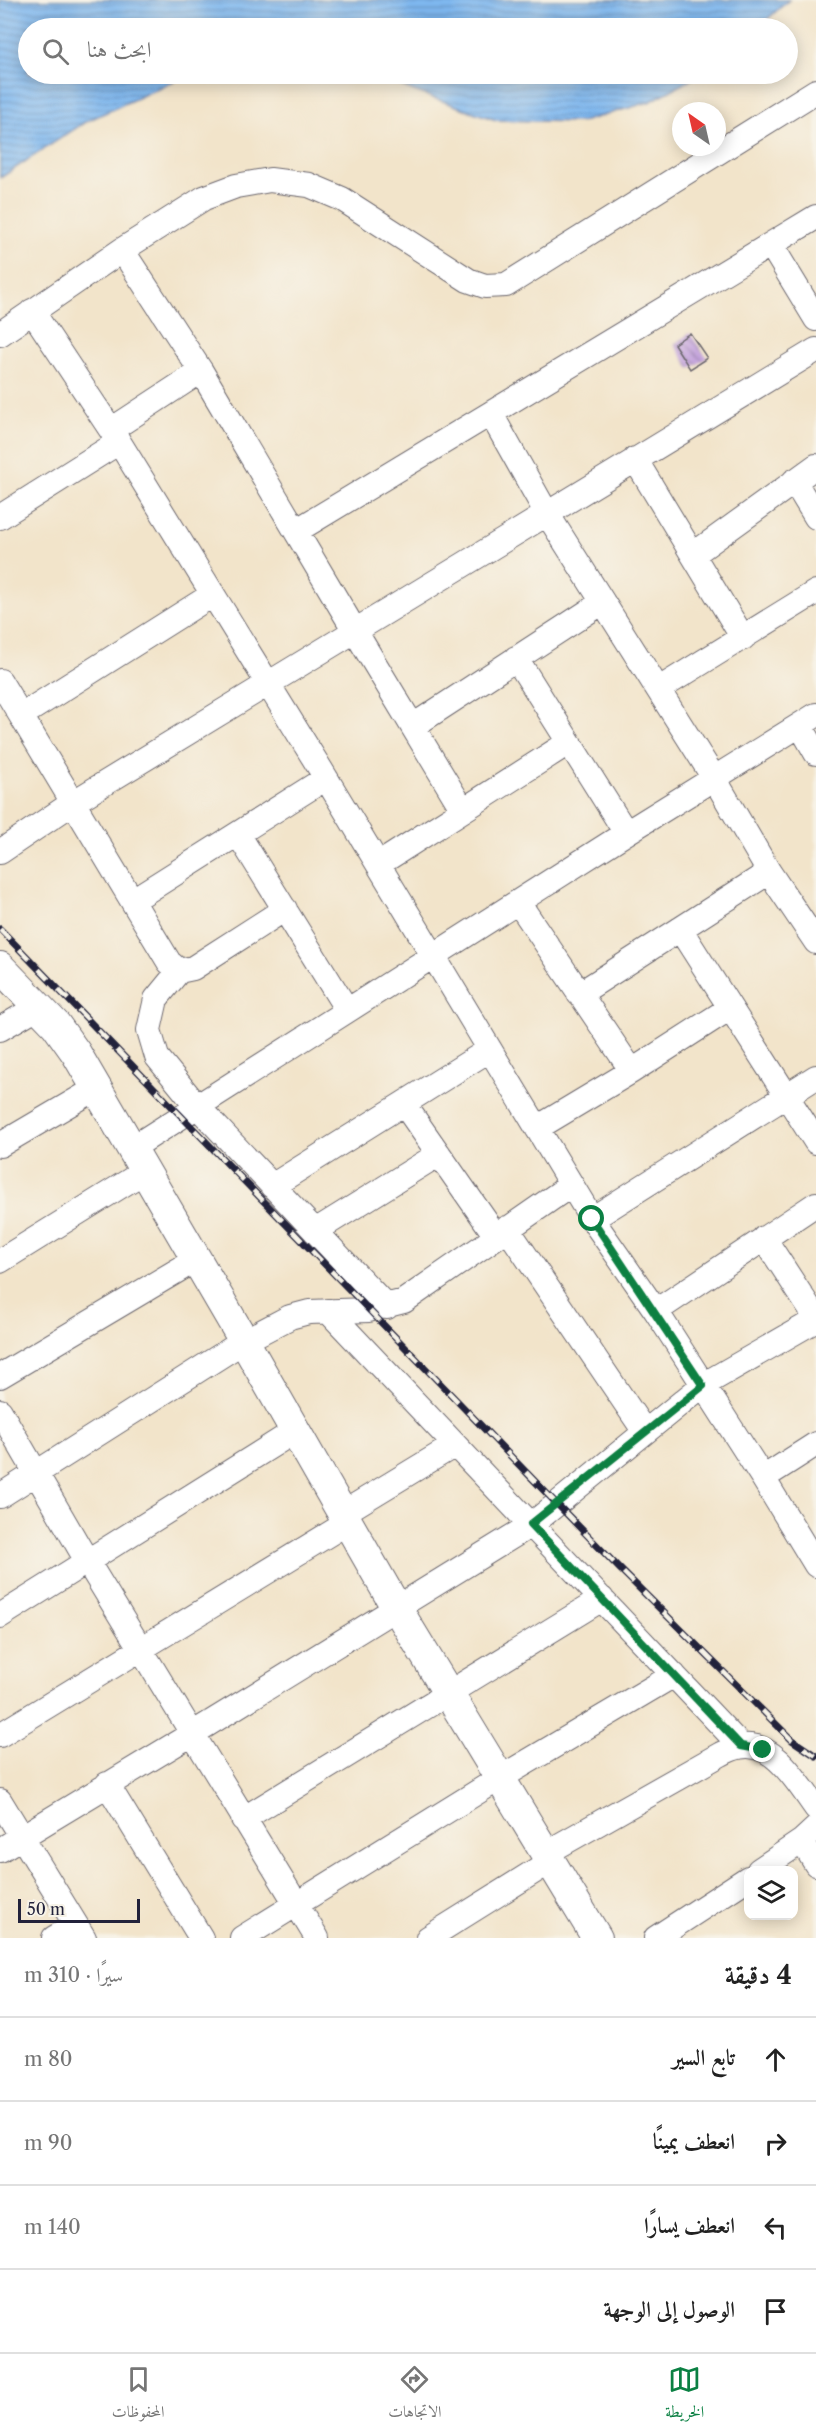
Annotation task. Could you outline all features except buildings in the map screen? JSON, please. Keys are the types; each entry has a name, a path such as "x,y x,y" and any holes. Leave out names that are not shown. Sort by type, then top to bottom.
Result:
{"main road":[{"path":"0,967 39,1006 76,1053 396,1607 597,1938"}],"street":[{"path":"0,334 122,250 204,198 236,186 270,180 309,185 342,199 468,280 486,286 506,285 816,91"},
{"path":"296,531 816,217"},
{"path":"771,245 816,319"},
{"path":"122,250 201,370 463,810"},
{"path":"32,311 115,436 326,778 592,1219 656,1311 815,1561"},
{"path":"0,852 74,802 268,685 546,512 816,350"},
{"path":"0,517 115,436 201,370"},
{"path":"491,414 546,512 659,689 769,872 816,942"},
{"path":"635,459 743,638"},
{"path":"694,554 816,466"},
{"path":"794,481 816,517"},
{"path":"659,689 816,592"},
{"path":"22,715 212,595"},
{"path":"413,726 603,602"},
{"path":"516,658 626,833"},
{"path":"0,681 169,962 179,971"},
{"path":"0,1261 138,1160 197,1106 808,720 816,753"},
{"path":"379,864 568,743"},
{"path":"132,900 326,778"},
{"path":"238,834 347,1010"},
{"path":"579,994 769,872"},
{"path":"518,902 632,1071"},
{"path":"285,909 193,968 179,971 156,999 149,1030 157,1057 197,1106 387,1306"},
{"path":"680,929 816,1142"},
{"path":"0,1029 39,1006"},
{"path":"537,1128 730,1008"},
{"path":"272,1186 489,1050"},
{"path":"592,1219 816,1077"},
{"path":"0,1145 97,1088"},
{"path":"404,1104 439,1154 502,1232 645,1432"},
{"path":"315,1231 439,1154"},
{"path":"0,1496 244,1341 290,1317 309,1312 369,1310 404,1301 572,1185"},
{"path":"656,1311 816,1204"},
{"path":"0,1850 531,1524 703,1386 816,1319 764,1238"},
{"path":"0,1376 196,1258"},
{"path":"328,1311 741,1746"},
{"path":"0,1411 87,1561 317,1938"},
{"path":"0,1616 295,1431"},
{"path":"763,1478 816,1444"},
{"path":"0,1735 142,1648 455,1445"},
{"path":"243,1819 602,1599"},
{"path":"242,1938 500,1778 674,1675"},
{"path":"428,1938 548,1857 721,1754 741,1746 763,1750 782,1762 816,1808"},
{"path":"107,1784 201,1938"},
{"path":"0,1801 80,1931 54,1938"},
{"path":"765,1866 809,1834 816,1864"},
{"path":"656,1938 744,1881"}],"water":[{"path":"0,0 789,0 768,18 18,18 18,84 167,84 85,122 0,178"},
{"path":"398,84 682,84 649,102 581,122 496,120"}],"railway":[{"path":"0,929 619,1568 792,1740 816,1756"}],"route":[{"path":"592,1219 656,1311 703,1386 531,1524 741,1746 763,1750"}]}
